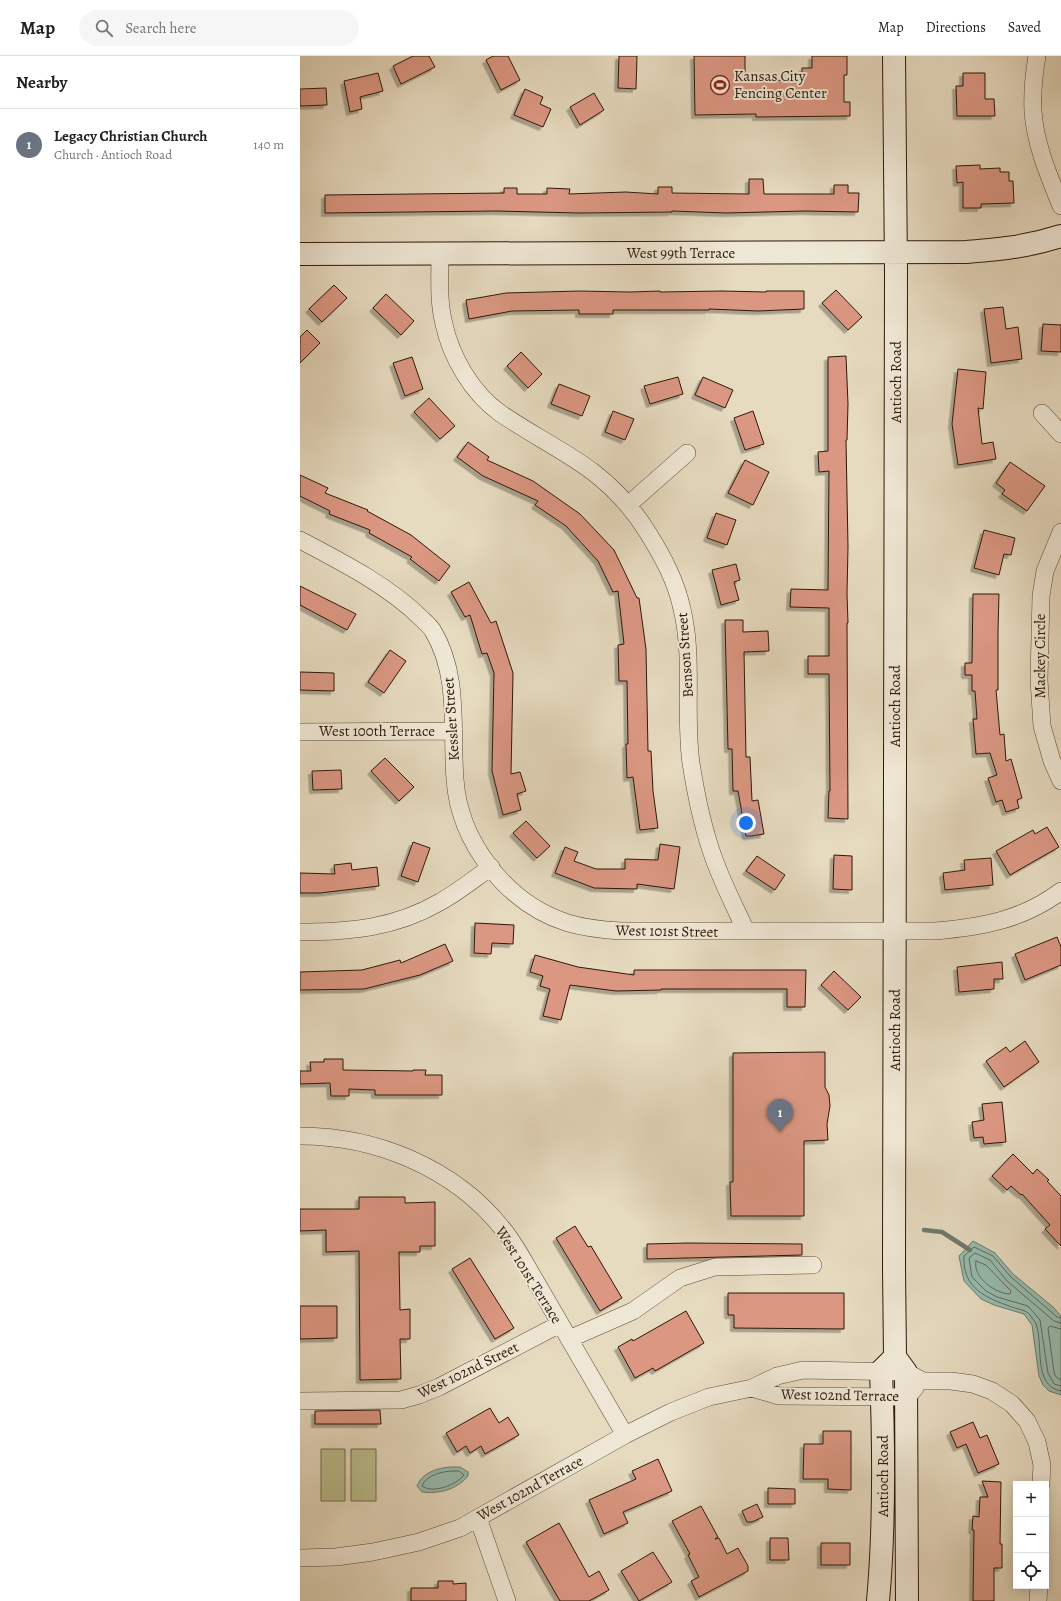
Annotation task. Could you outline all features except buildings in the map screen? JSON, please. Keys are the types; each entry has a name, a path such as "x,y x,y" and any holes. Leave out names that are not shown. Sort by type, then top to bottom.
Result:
{"main road":[{"name":"Antioch Road","path":"894,56 896,252 894,1260 901,1370 907,1397 907,1601"},
{"name":"West 99th Terrace","path":"300,254 966,252 1008,249 1036,244 1061,236"},
{"name":"Antioch Road","path":"878,1601 883,1518 882,1397 901,1370"}],"street":[{"path":"1037,56 1033,82 1033,112 1039,143 1061,206"},
{"name":"Benson Street","path":"440,253 441,304 444,324 455,355 464,372 479,394 498,412 592,471 612,488 628,505 647,531 671,574 682,609 687,643 688,722 691,762 700,809 713,857 746,931"},
{"path":"1042,413 1061,434"},
{"path":"628,505 688,453"},
{"name":"Mackey Circle","path":"1061,532 1046,571 1041,596 1039,680 1042,726 1052,761 1061,781"},
{"name":"Kessler Street","path":"300,540 379,585 409,606 433,630 445,657 451,680 455,779 458,801 473,842 491,867"},
{"name":"West 100th Terrace","path":"300,732 454,731"},
{"path":"300,932 353,931 384,925 439,903 491,867"},
{"name":"West 101st Street","path":"491,867 504,883 526,901 544,912 566,922 589,928 621,931 895,931 968,928 1001,921 1030,910 1061,891"},
{"name":"West 101st Terrace","path":"300,1136 349,1140 383,1149 413,1160 445,1177 475,1200 502,1228 521,1256 625,1435"},
{"path":"569,1339 634,1311 680,1278 716,1267 813,1265"},
{"name":"West 102nd Street","path":"300,1401 402,1400 419,1396 560,1324"},
{"name":"West 102nd Terrace","path":"300,1558 336,1557 373,1552 419,1542 460,1528 625,1435 671,1412 709,1397 752,1388 777,1376 803,1370 901,1370 950,1381 973,1384 992,1391 1012,1404 1027,1421 1037,1442 1042,1465 1041,1481"},
{"name":"West 102nd Terrace","path":"752,1388 779,1396 907,1397"},
{"path":"478,1518 508,1601"},
{"path":"1038,1601 1039,1589"}],"green space":[{"path":"321,1449 345,1449 345,1501 321,1501"},
{"path":"351,1449 376,1449 376,1501 351,1501"}],"water":[{"path":"973,1241 995,1253 1013,1274 1053,1307 1061,1316 1061,1395 1049,1391 1043,1385 1039,1376 1032,1325 1024,1314 994,1305 981,1299 964,1281 959,1256"},
{"path":"460,1467 468,1472 468,1476 453,1488 441,1492 422,1492 417,1486 423,1477 432,1471"}],"waterway":[{"path":"924,1230 942,1232 970,1250"}],"place":[{"name":"Kansas City Fencing Center","path":"720,85"},
{"name":"Legacy Christian Church","path":"780,1132"}]}
